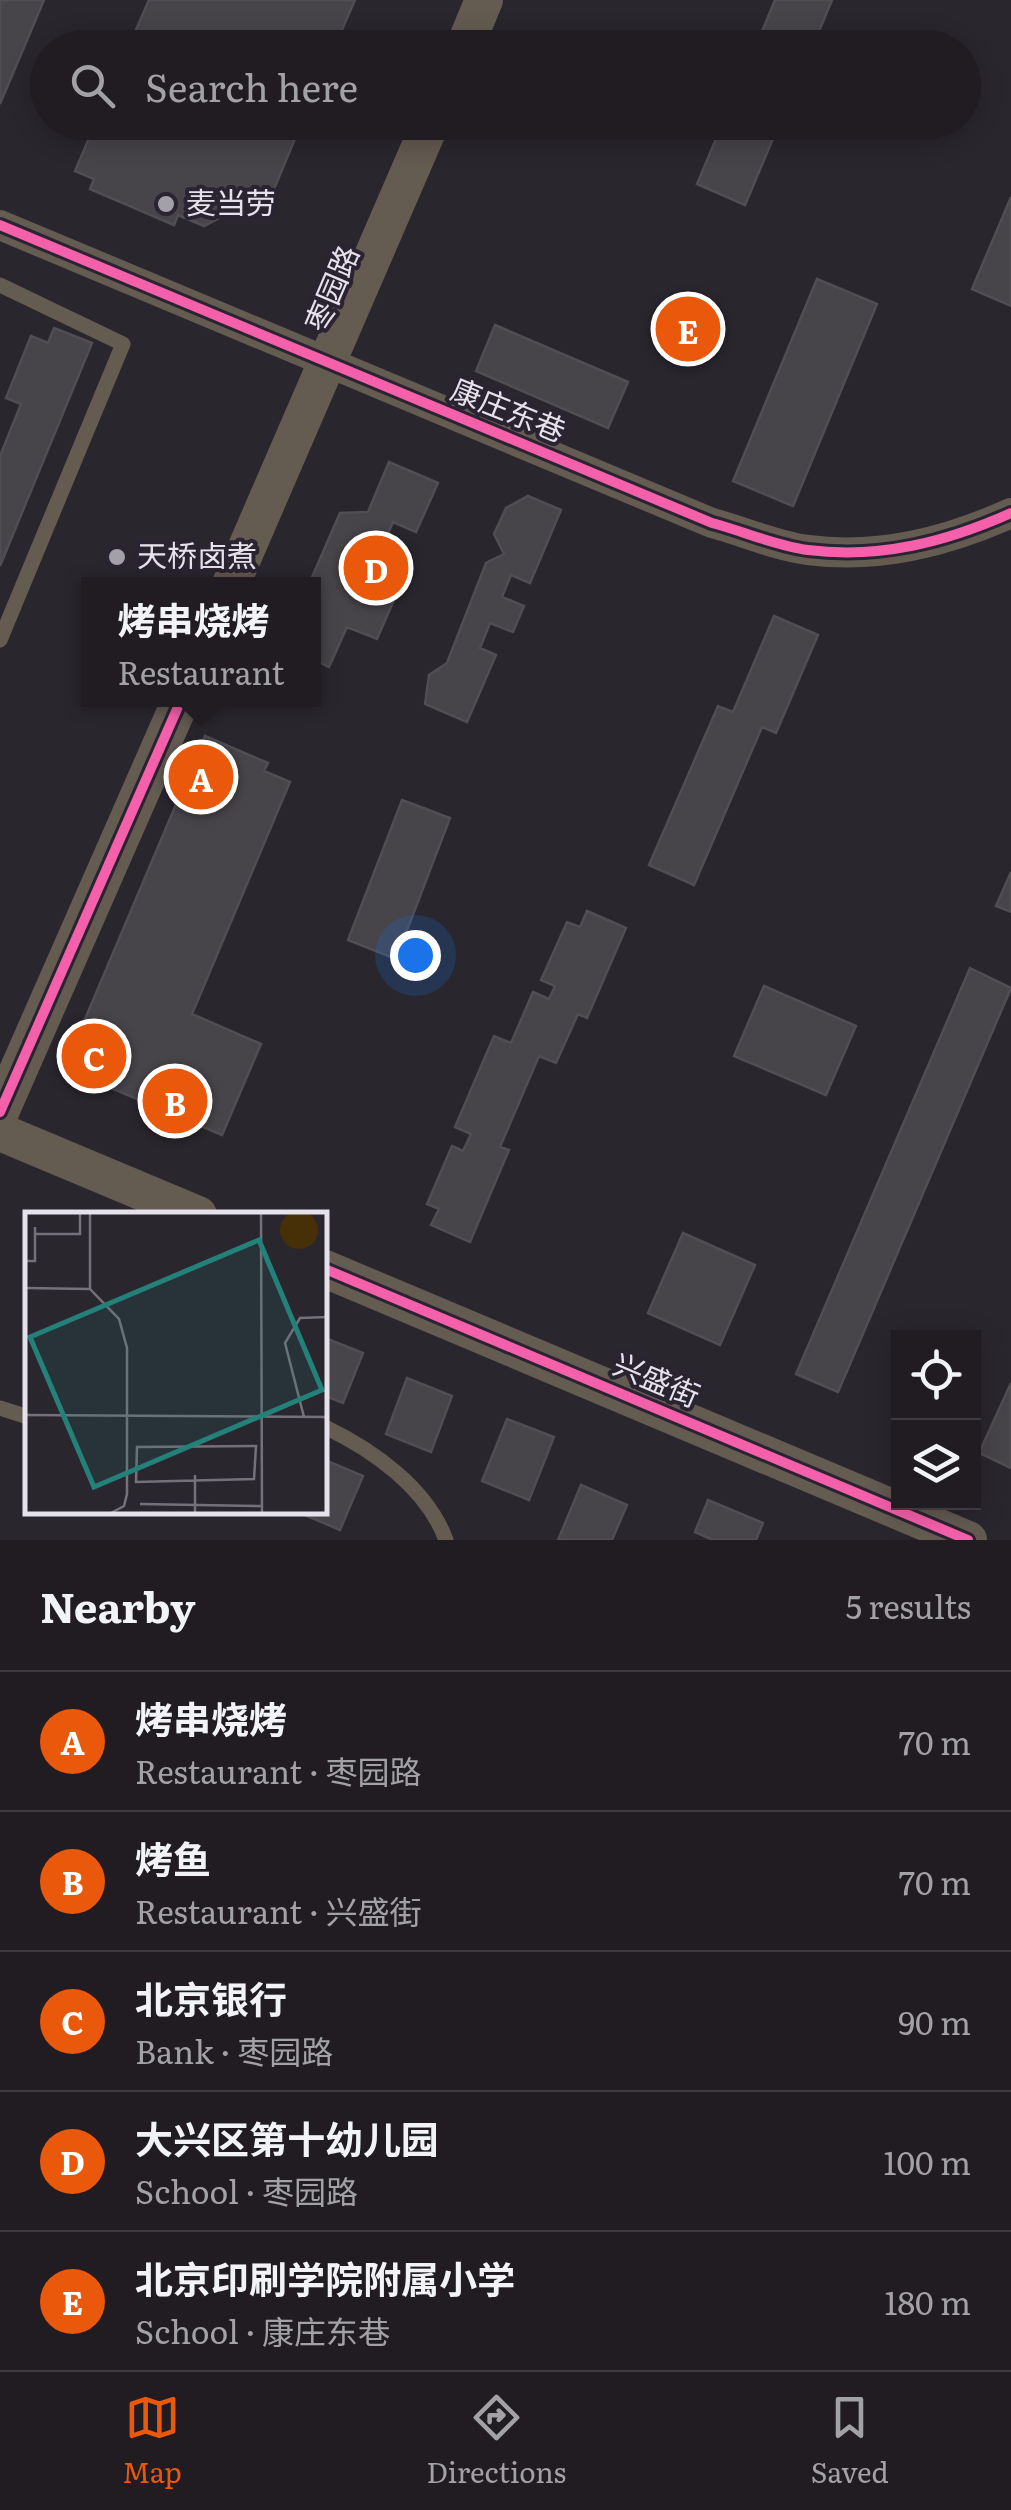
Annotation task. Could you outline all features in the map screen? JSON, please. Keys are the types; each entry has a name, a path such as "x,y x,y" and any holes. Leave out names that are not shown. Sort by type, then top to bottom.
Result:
{"street":[{"path":"472,30 484,0"},
{"name":"枣园路","path":"234,577 424,140"},
{"name":"康庄东巷","path":"0,225 712,522 807,550 898,551 971,531 1011,514"},
{"path":"0,1112 178,707"},
{"path":"0,1132 191,1212"},
{"name":"兴盛街","path":"328,1270 968,1540"}],"lane":[{"path":"0,286 123,344 0,640"},
{"path":"0,1408 25,1416"},
{"path":"328,1428 354,1441 409,1483 446,1540"}],"building":[{"path":"0,0 44,0 30,30 0,104"},
{"path":"149,0 355,0 342,30 136,30"},
{"path":"775,0 832,0 820,30 762,30"},
{"path":"88,140 294,140 274,189 204,226 178,215 174,225 90,189 94,179 75,171"},
{"path":"715,140 772,140 745,205 697,184"},
{"path":"1011,197 1011,306 972,289"},
{"path":"817,279 877,304 793,506 733,481"},
{"path":"495,325 628,382 608,428 476,371"},
{"path":"54,328 92,343 0,566 0,456 21,404 6,398 31,336 48,343"},
{"path":"389,462 438,483 416,532 393,522 386,538 402,544 395,562 408,568 377,639 347,627 329,667 321,663 321,577 312,577 340,513 368,512"},
{"path":"528,496 561,510 530,583 511,575 502,597 524,606 513,632 490,623 480,648 496,655 467,722 425,704 429,675 447,663 486,563 504,554 494,534 506,508"},
{"path":"774,616 818,635 776,733 762,727 694,885 649,865 718,706 733,712"},
{"path":"205,736 268,763 264,771 290,782 192,1014 261,1044 222,1135 83,1076 77,1038"},
{"path":"402,800 450,818 396,959 348,940"},
{"path":"1011,872 1011,912 996,906"},
{"path":"587,911 626,928 587,1018 578,1014 556,1063 539,1056 500,1147 509,1150 470,1242 431,1225 439,1209 427,1204 452,1146 463,1151 471,1134 455,1127 494,1036 511,1043 533,992 549,999 555,986 541,980 567,922 580,927"},
{"path":"970,968 1011,988 838,1392 796,1374"},
{"path":"764,986 856,1026 826,1095 734,1056"},
{"path":"683,1233 755,1265 720,1345 648,1313"},
{"path":"328,1339 363,1353 343,1403 328,1397"},
{"path":"407,1378 452,1396 431,1452 386,1434"},
{"path":"1011,1383 1011,1468 981,1454"},
{"path":"507,1419 554,1437 529,1500 482,1481"},
{"path":"328,1461 363,1476 340,1530 305,1515 328,1515"},
{"path":"581,1485 627,1505 612,1540 558,1540"},
{"path":"708,1500 763,1523 756,1540 713,1540 695,1532"}],"cycle path":[{"path":"0,225 712,523 772,542 835,552 887,550 937,540 1011,513"},
{"path":"0,1112 178,707"},
{"path":"328,1270 968,1540"}],"place":[{"name":"麦当劳","path":"166,204"},
{"name":"北京印刷学院附属小学","path":"688,329"},
{"name":"天桥卤煮","path":"117,557"},
{"name":"大兴区第十幼儿园","path":"376,568"},
{"name":"烤串烧烤","path":"201,777"},
{"name":"北京银行","path":"94,1056"},
{"name":"烤鱼","path":"175,1101"}]}
